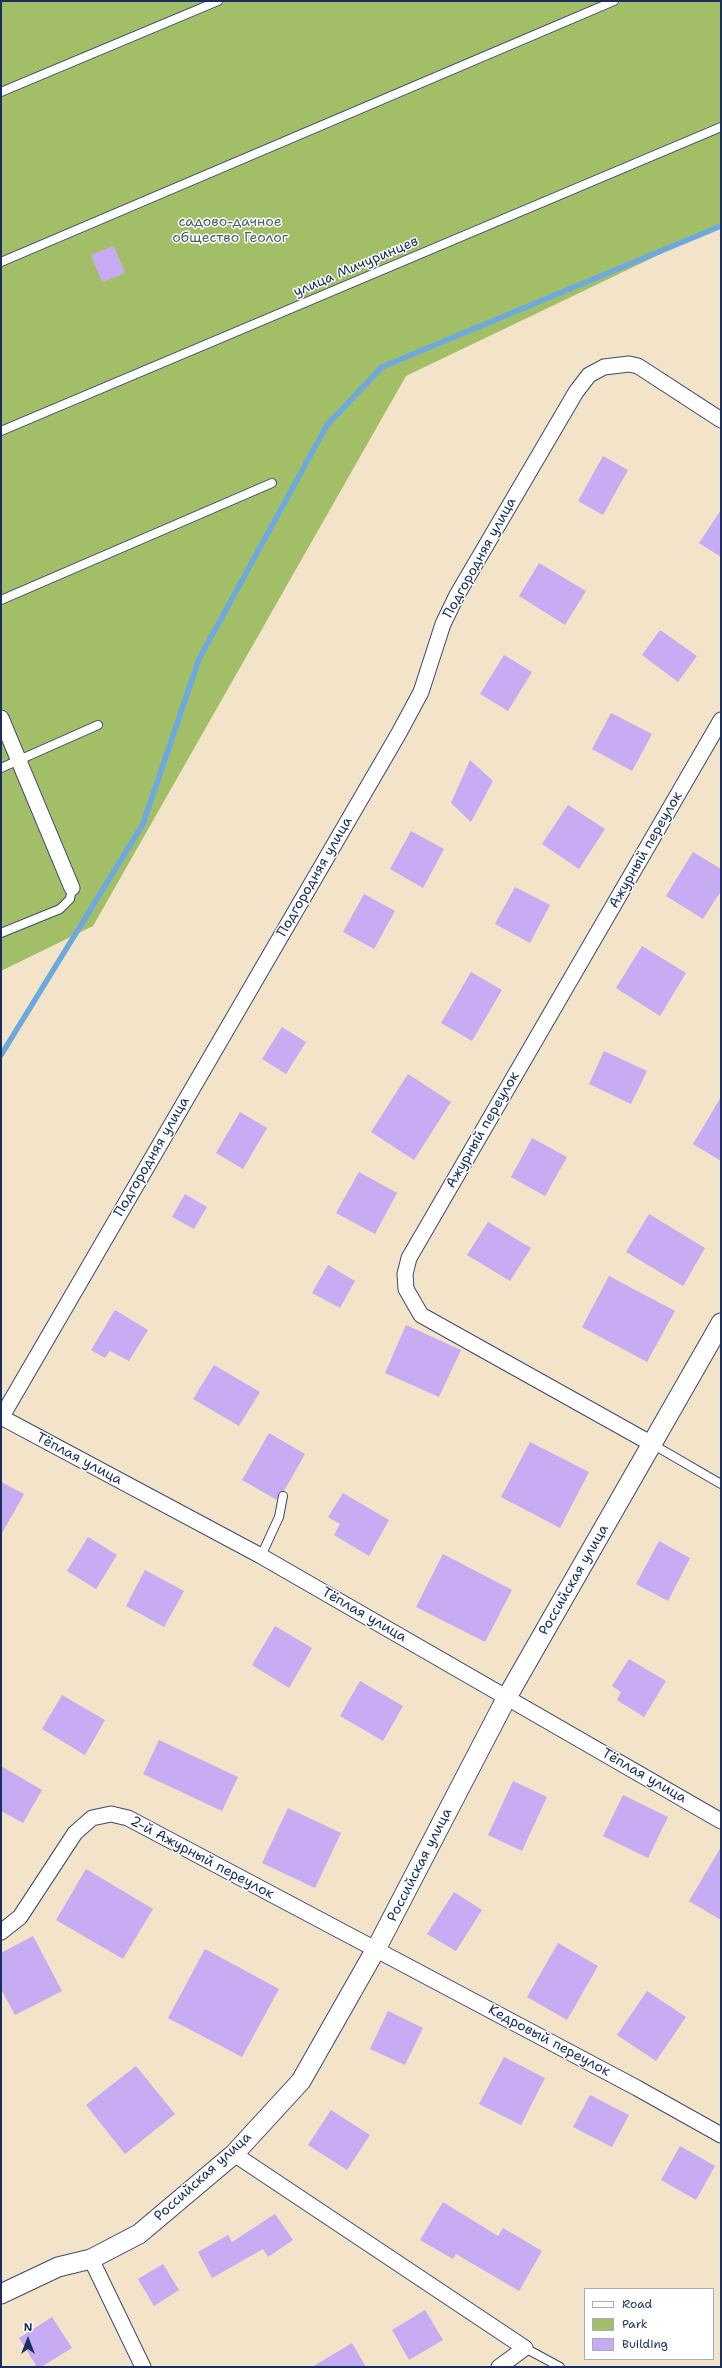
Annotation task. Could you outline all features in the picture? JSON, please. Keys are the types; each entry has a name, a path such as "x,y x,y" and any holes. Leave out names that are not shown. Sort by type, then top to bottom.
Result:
{"street":[{"name":"Подгородняя улица","path":"1,1418 399,733 421,692 443,624 457,595 576,392 589,375 604,367 629,364 638,366 721,420"},
{"path":"1,718 72,888"},
{"name":"Ажурный переулок","path":"652,1444 421,1315 406,1289 405,1274 409,1258 721,720"},
{"name":"Российская улица","path":"1,2294 58,2267 91,2260 139,2234 234,2154 301,2081 376,1949 507,1697 721,1323"},
{"name":"Тёплая улица","path":"1,1418 261,1556 721,1820"},
{"name":"2-й Ажурный переулок","path":"1,1932 20,1917 75,1833 92,1818 111,1814 128,1818 376,1949"},
{"name":"Кедровый переулок","path":"376,1949 637,2088 721,2135"},
{"path":"234,2154 524,2348 499,2367"},
{"path":"91,2260 143,2367"}],"lane":[{"path":"1,92 218,1"},
{"path":"1,262 614,1"},
{"name":"улица Мичуринцев","path":"1,431 721,127"},
{"path":"1,600 272,483"},
{"path":"1,768 98,725"},
{"path":"1,933 60,909 70,899 72,888"},
{"path":"652,1444 721,1484"},
{"path":"261,1556 279,1517 283,1496"},
{"path":"524,2348 560,2367"}],"green space":[{"name":"садово-дачное общество Геолог","path":"1,1 721,1 721,225 406,376 93,926 1,971"}],"building":[{"path":"114,246 125,273 102,282 91,255"},
{"path":"603,456 628,470 603,515 578,501"},
{"path":"721,510 721,557 699,543"},
{"path":"539,563 586,591 565,625 519,596"},
{"path":"660,630 697,656 678,682 642,655"},
{"path":"504,655 532,672 508,711 480,694"},
{"path":"611,713 652,734 632,771 592,749"},
{"path":"470,760 493,781 471,822 451,803"},
{"path":"568,805 605,829 579,869 542,844"},
{"path":"411,831 444,849 423,888 390,869"},
{"path":"693,852 721,869 721,891 703,919 666,896"},
{"path":"515,887 550,905 530,943 495,924"},
{"path":"364,894 395,911 374,949 343,932"},
{"path":"642,946 686,973 660,1016 616,988"},
{"path":"471,972 502,990 472,1041 441,1023"},
{"path":"282,1027 306,1042 286,1074 262,1059"},
{"path":"604,1051 647,1071 631,1104 589,1084"},
{"path":"408,1074 451,1102 414,1160 371,1132"},
{"path":"721,1097 721,1161 693,1144"},
{"path":"240,1112 267,1128 243,1169 216,1153"},
{"path":"532,1138 567,1157 545,1196 511,1177"},
{"path":"359,1172 397,1193 375,1234 336,1213"},
{"path":"185,1194 207,1207 194,1229 172,1217"},
{"path":"649,1214 705,1248 683,1286 626,1252"},
{"path":"488,1222 531,1248 510,1281 467,1255"},
{"path":"328,1265 355,1281 340,1308 312,1293"},
{"path":"609,1276 675,1311 647,1362 582,1327"},
{"path":"115,1310 148,1330 129,1361 110,1351 105,1358 91,1350"},
{"path":"406,1325 461,1350 439,1397 385,1373"},
{"path":"214,1365 260,1392 239,1426 193,1399"},
{"path":"269,1433 305,1454 284,1491 279,1493 277,1500 242,1480"},
{"path":"530,1442 589,1472 560,1528 501,1497"},
{"path":"1,1482 24,1494 1,1535"},
{"path":"343,1493 389,1520 369,1556 334,1535 340,1524 328,1517"},
{"path":"88,1537 117,1555 96,1589 67,1571"},
{"path":"659,1541 690,1558 668,1601 636,1584"},
{"path":"443,1554 512,1590 485,1642 416,1607"},
{"path":"145,1570 184,1591 164,1627 126,1606"},
{"path":"275,1626 312,1648 289,1688 252,1665"},
{"path":"629,1659 666,1681 644,1717 617,1700 621,1692 612,1686"},
{"path":"360,1681 403,1706 383,1741 340,1716"},
{"path":"62,1695 105,1720 85,1755 42,1729"},
{"path":"159,1740 238,1777 222,1811 143,1774"},
{"path":"1,1766 42,1790 23,1823 1,1811"},
{"path":"513,1781 547,1797 522,1851 488,1835"},
{"path":"623,1795 668,1817 648,1858 603,1836"},
{"path":"288,1808 341,1833 315,1888 262,1863"},
{"path":"721,1847 721,1920 689,1901"},
{"path":"86,1869 153,1909 123,1959 56,1920"},
{"path":"454,1892 482,1910 456,1951 427,1934"},
{"path":"33,1936 62,1991 15,2015 1,1989 1,1953"},
{"path":"558,1943 598,1966 567,2020 527,1997"},
{"path":"205,1949 279,1989 242,2057 168,2018"},
{"path":"647,1991 686,2017 656,2061 617,2035"},
{"path":"388,2011 423,2028 405,2065 370,2049"},
{"path":"504,2057 545,2078 521,2125 479,2104"},
{"path":"136,2066 175,2114 125,2154 86,2105"},
{"path":"590,2095 629,2115 612,2147 573,2127"},
{"path":"331,2110 370,2135 347,2170 308,2145"},
{"path":"680,2146 715,2166 696,2200 661,2180"},
{"path":"443,2202 498,2236 503,2228 542,2251 519,2291 456,2254 453,2259 420,2240"},
{"path":"275,2214 293,2240 268,2257 263,2249 212,2278 198,2252 228,2235 232,2242"},
{"path":"163,2264 179,2290 154,2306 138,2279"},
{"path":"425,2310 443,2340 409,2360 392,2330"},
{"path":"52,2317 72,2348 41,2367 37,2367 19,2338"},
{"path":"352,2343 366,2367 312,2367"}],"waterway":[{"path":"1,1055 143,824 199,659 327,425 382,367 721,226"}]}
